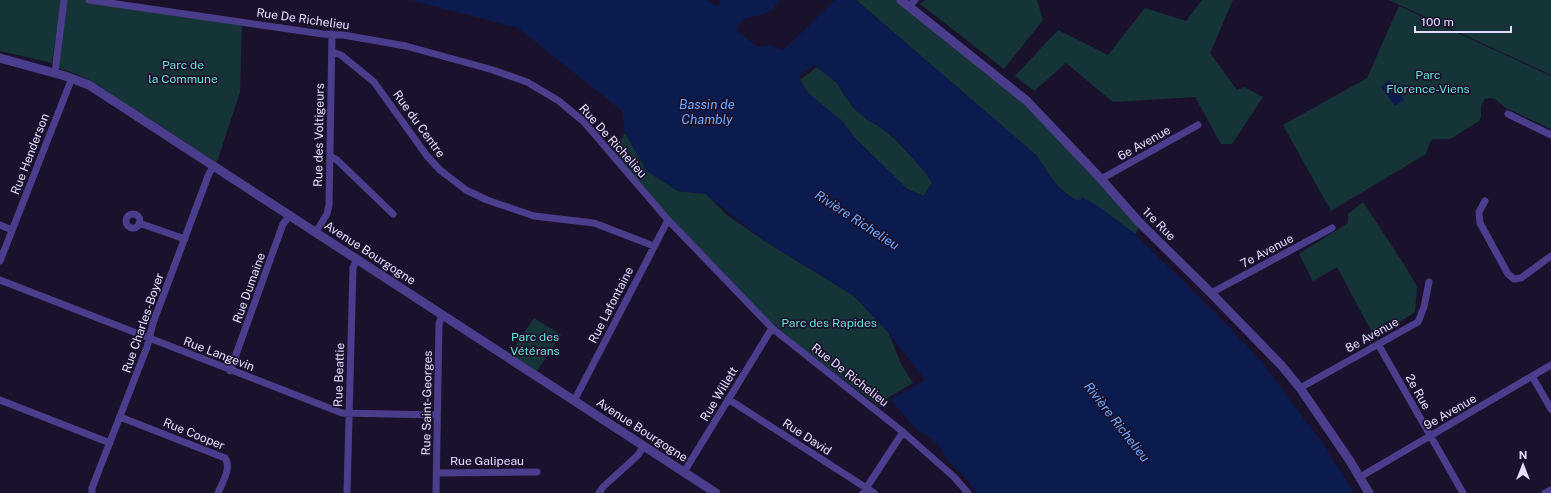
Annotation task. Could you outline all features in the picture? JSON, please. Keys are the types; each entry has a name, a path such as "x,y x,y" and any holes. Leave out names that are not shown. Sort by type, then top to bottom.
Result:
{"street":[{"path":"54,72 64,0"},
{"name":"Rue De Richelieu","path":"89,0 332,34 413,48 512,76 534,86 559,101 581,119 668,220 772,328 903,432 954,477 968,493"},
{"name":"1re Rue","path":"901,0 912,3 1027,101 1101,179 1139,222 1281,365 1300,388 1360,477 1369,493"},
{"name":"Rue des Voltigeurs","path":"316,232 328,210 332,34"},
{"name":"Rue du Centre","path":"332,52 341,55 374,82 434,163 451,179 471,192 496,204 537,217 596,223 654,246"},
{"name":"Avenue Bourgogne","path":"0,58 54,72 72,78 93,88 713,492"},
{"name":"Rue Henderson","path":"0,260 72,78"},
{"path":"1508,114 1551,135"},
{"name":"6e Avenue","path":"1101,179 1198,125"},
{"path":"330,156 335,158 393,214"},
{"name":"Rue Charles-Boyer","path":"92,491 150,339 153,323 214,166"},
{"path":"1484,202 1479,212 1480,223 1508,274 1514,279 1521,278 1551,256"},
{"name":"Rue Dumaine","path":"230,370 284,224 290,215"},
{"name":"Rue Lafontaine","path":"574,401 668,220"},
{"path":"139,223 185,239"},
{"path":"0,225 12,230"},
{"name":"7e Avenue","path":"1211,293 1332,228"},
{"name":"Rue Beattie","path":"348,493 353,268 357,259"},
{"name":"Rue Langevin","path":"0,280 334,411 349,414 437,415"},
{"name":"8e Avenue","path":"1300,388 1418,322 1424,307 1429,282"},
{"name":"Rue Saint-Georges","path":"436,493 439,324 442,314"},
{"name":"Rue Willett","path":"684,472 772,328"},
{"name":"2e Rue","path":"1378,344 1462,493"},
{"name":"9e Avenue","path":"1360,477 1551,365"},
{"path":"1532,376 1551,409"},
{"name":"Rue David","path":"728,399 865,491 874,493"},
{"path":"0,400 110,442"},
{"name":"Rue Cooper","path":"120,417 225,458 228,463 228,468 218,493"},
{"path":"865,491 903,432"},
{"path":"599,493 603,487 638,455 644,446"},
{"name":"Rue Galipeau","path":"437,472 537,472"},
{"path":"1545,493 1551,490"}],"green space":[{"path":"0,0 61,0 52,63 0,51"},
{"name":"Parc de la Commune","path":"64,0 89,0 242,22 240,92 216,162 88,79 55,67"},
{"path":"856,0 900,0 1027,101 1139,227 1135,234 1091,202 1075,200 1057,186 1036,155"},
{"path":"925,0 1037,0 1043,20 1004,69 920,4"},
{"path":"1202,0 1233,0 1210,53 1237,90 1244,87 1263,97 1232,144 1221,144 1195,97 1113,102 1066,63 1034,91 1015,76 1058,30 1108,55 1145,8 1186,21"},
{"path":"1389,0 1551,0 1551,75"},
{"name":"Parc Florence-Viens","path":"1399,6 1551,76 1551,129 1506,108 1495,99 1485,99 1481,106 1481,117 1479,121 1450,139 1433,139 1430,142 1426,154 1331,211 1283,125 1367,78"},
{"path":"817,67 837,83 844,95 867,120 879,126 896,140 925,172 932,183 924,196 907,189 856,139 841,120 829,112 807,92 800,80"},
{"name":"Parc des Rapides","path":"625,133 647,171 678,191 706,194 727,215 763,240 854,296 888,332 902,366 913,383 887,398 890,401 880,407 796,343 769,320 667,215 613,151"},
{"path":"1363,202 1407,269 1417,287 1415,312 1375,338 1337,267 1313,281 1299,254 1348,223 1348,214"},
{"name":"Parc des Vétérans","path":"534,318 561,335 537,371 510,354"}],"water":[{"path":"410,0 705,0 719,6 720,0 780,0 768,12 742,21 737,31 758,47 771,45 782,50 835,0 856,0 1036,155 1061,189 1073,198 1080,201 1082,197 1098,206 1135,234 1183,280 1264,365 1319,438 1354,493 976,493 967,479 949,462 938,444 925,434 918,431 891,400 925,380 888,332 854,296 763,240 706,194 678,191 647,171 625,133 622,111 518,28","holes":["814,65 837,83 853,108 867,120 879,126 897,140 925,172 932,183 924,196 907,189 856,139 841,120 807,92 800,80 800,75"]},
{"path":"1389,80 1404,100 1395,106 1381,87"}],"water label":[{"name":"Bassin de Chambly","path":"707,112"},
{"name":"Rivière Richelieu","path":"857,220"},
{"name":"Rivière Richelieu","path":"1117,422"}]}
